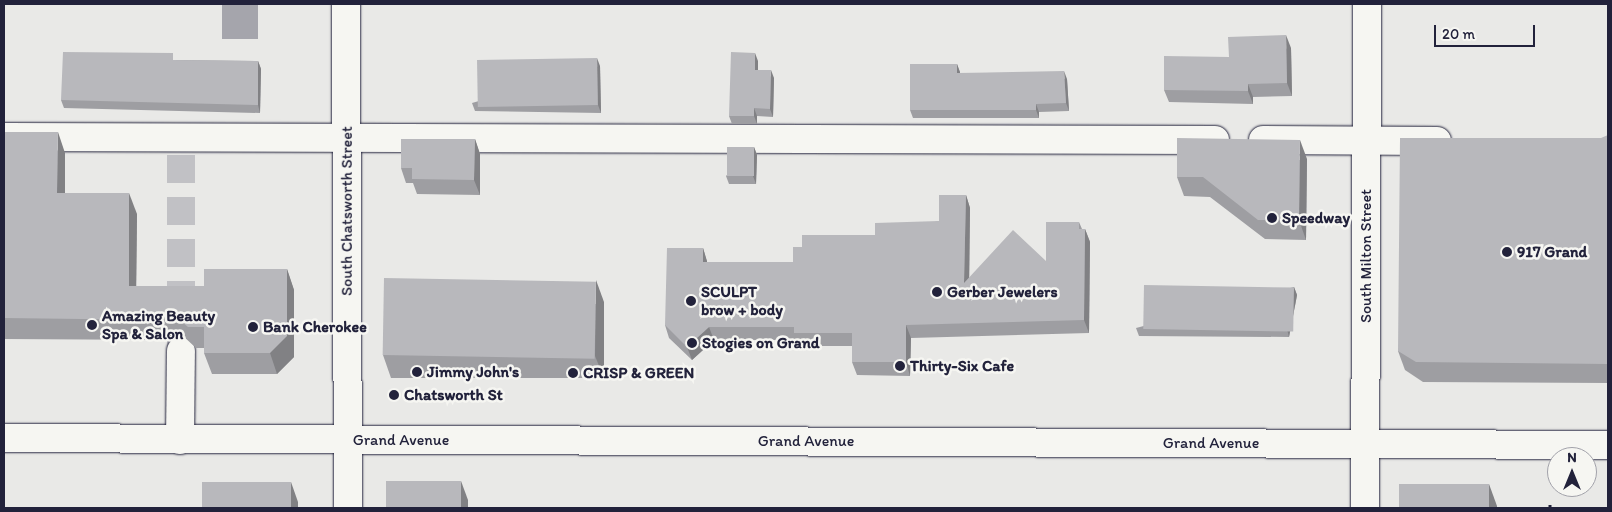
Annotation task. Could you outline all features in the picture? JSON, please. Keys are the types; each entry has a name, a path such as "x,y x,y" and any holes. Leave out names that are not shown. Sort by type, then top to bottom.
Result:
{"main road":[{"name":"South Chatsworth Street","path":"346,4 348,508"},
{"name":"South Milton Street","path":"1365,508 1367,4"},
{"path":"4,137 1460,141"},
{"path":"180,440 181,351"},
{"name":"Grand Avenue","path":"4,438 1608,445"}],"shaded area":[{"path":"222,4 258,4 258,39 222,39"}],"building":[{"path":"1286,35 1287,83 1248,84 1248,91 1164,90 1164,56 1229,57 1228,37"},
{"path":"63,52 173,53 173,60 258,61 258,105 61,100"},
{"path":"731,52 755,53 755,70 771,70 770,109 754,108 754,116 729,116"},
{"path":"597,58 598,105 478,107 477,60"},
{"path":"910,64 957,64 957,73 1064,71 1066,103 1036,104 1036,110 910,110"},
{"path":"4,132 58,132 57,193 129,193 129,286 204,286 204,269 287,269 287,336 270,353 204,353 204,327 188,327 174,315 160,320 4,318"},
{"name":"917 Grand","path":"1608,135 1608,364 1416,362 1398,351 1400,138 1601,138"},
{"name":"Speedway","path":"1177,138 1300,140 1299,220 1258,220 1203,177 1177,177"},
{"path":"401,139 475,139 474,180 412,179 412,168 401,168"},
{"path":"727,147 754,147 754,176 727,176"},
{"path":"939,195 966,195 964,283 1013,230 1046,261 1046,222 1079,222 1079,229 1085,229 1084,320 906,325 906,362 852,362 852,333 794,333 794,327 709,327 687,347 665,325 667,248 703,248 703,262 793,262 793,247 802,247 802,235 875,235 875,223 939,221"},
{"path":"384,278 596,282 595,359 383,355"},
{"path":"1144,285 1294,288 1293,332 1143,329"},
{"path":"386,481 461,481 461,508 386,508"},
{"path":"202,482 291,482 291,508 202,508"},
{"path":"1399,484 1489,484 1489,508 1399,508"}],"tunnel":[{"path":"181,138 181,351"}],"place":[{"name":"Speedway","path":"1272,218"},
{"name":"917 Grand","path":"1507,252"},
{"name":"Gerber Jewelers","path":"937,292"},
{"name":"SCULPT brow + body","path":"691,301"},
{"name":"Amazing Beauty Spa & Salon","path":"92,325"},
{"name":"Bank Cherokee","path":"253,327"},
{"name":"Stogies on Grand","path":"692,343"},
{"name":"Thirty-Six Cafe","path":"900,366"},
{"name":"Jimmy John's","path":"417,372"},
{"name":"CRISP & GREEN","path":"573,373"},
{"name":"Chatsworth St","path":"394,395"}]}
